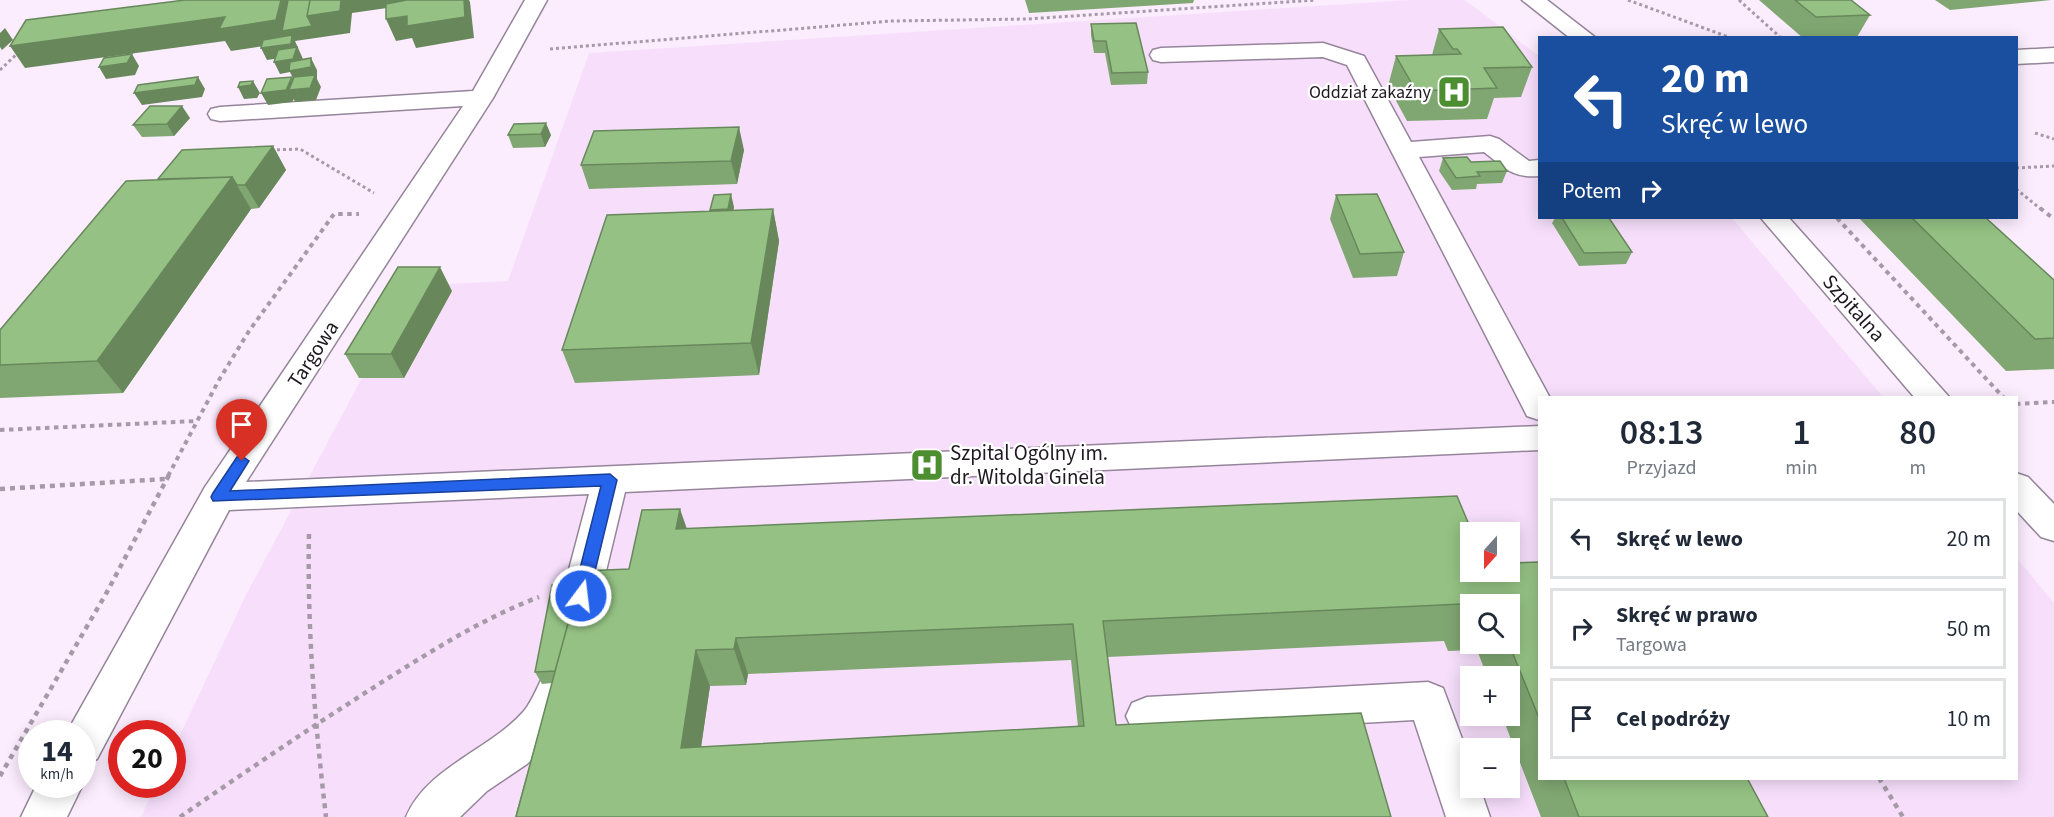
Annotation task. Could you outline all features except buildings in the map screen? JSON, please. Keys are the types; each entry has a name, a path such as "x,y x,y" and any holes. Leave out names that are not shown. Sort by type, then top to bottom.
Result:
{"street":[{"name":"Targowa","path":"96,720 218,497 482,98 536,0"},
{"path":"1533,0 1582,36"},
{"path":"1161,56 1310,50 1347,56 1356,62 1538,406"},
{"path":"2018,57 2054,56"},
{"path":"220,114 482,98"},
{"path":"1402,150 1490,144 1523,169 1538,168"},
{"name":"Szpitalna","path":"1775,219 1932,396"},
{"path":"218,497 1538,438"},
{"path":"583,588 610,480"},
{"path":"2018,489 2054,528"},
{"path":"428,817 472,776 512,750 540,723 560,683"},
{"path":"1147,716 1428,701 1468,817"},
{"path":"44,817 54,798"}],"path":[{"path":"541,50 892,21 1026,19 1316,0"},
{"path":"1628,0 1726,36"},
{"path":"1739,0 1779,36"},
{"path":"0,70 23,48"},
{"path":"2035,133 2054,139"},
{"path":"269,150 300,149 379,196"},
{"path":"2018,168 2054,166"},
{"path":"2018,191 2054,219"},
{"path":"1838,219 2002,396"},
{"path":"2018,404 2054,402"},
{"path":"0,430 197,421"},
{"path":"0,489 166,479"},
{"path":"306,493 315,723 326,817"},
{"path":"180,817 315,723 464,630 505,609 583,588"},
{"path":"1880,780 1903,817"}],"shaded area":[{"name":"Szpital Ogólny im. dr. Witolda Ginela","path":"1409,0 1465,0 1538,55 1538,219 1733,219 1882,396 1538,396 1538,780 2018,780 2018,559 2054,603 2054,817 141,817 150,798 186,798 186,722 246,595 411,286 508,281 589,53"}],"place":[{"name":"Oddział zakaźny","path":"1454,92"},
{"name":"Szpital Ogólny im. dr. Witolda Ginela","path":"927,465"}],"route":[{"path":"242,461 218,497 610,480 581,596"}]}
